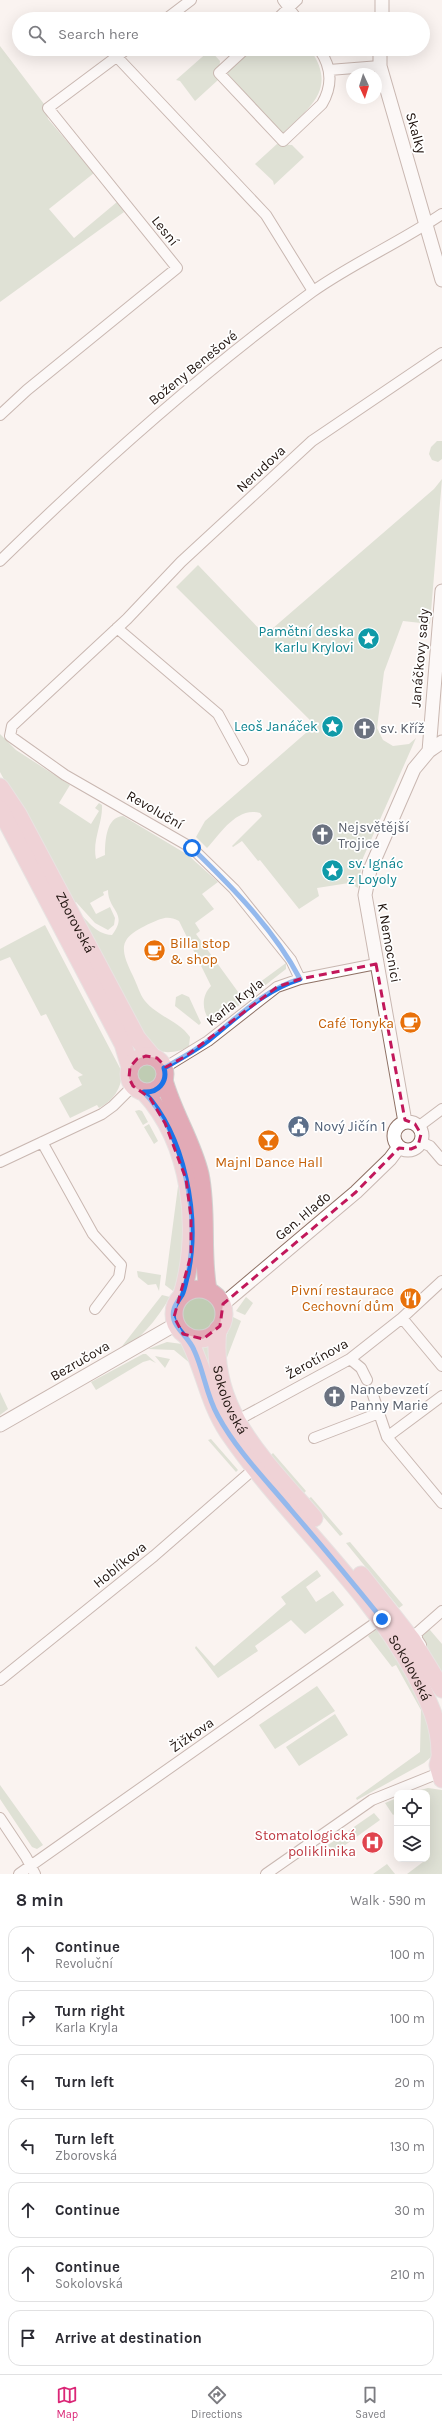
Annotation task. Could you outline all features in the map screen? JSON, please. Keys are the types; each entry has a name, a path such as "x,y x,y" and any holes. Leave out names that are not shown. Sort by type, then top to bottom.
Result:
{"main road":[{"name":"Zborovská","path":"0,787 18,814 136,1038 152,1056"},
{"name":"Zborovská","path":"0,808 123,1044 130,1067"},
{"path":"182,1295 196,1288 208,1290 218,1298 222,1305 223,1320 218,1329 202,1339 181,1330 174,1308 182,1295 190,1262 192,1236 186,1179 179,1156 165,1123 129,1078 130,1067 140,1057 152,1056 159,1060 170,1098 188,1136 200,1176 204,1217 205,1274 208,1290"},
{"path":"139,1089 156,1090 164,1074"},
{"name":"Sokolovská","path":"218,1329 216,1348 219,1380 236,1421 262,1456 387,1606 412,1640 442,1690"},
{"name":"Sokolovská","path":"181,1330 195,1351 205,1386 218,1416 255,1468 382,1619 410,1665 432,1708 437,1723 441,1751 438,1761 440,1776"}],"street":[{"path":"175,12 191,0"},
{"path":"286,4 297,0"},
{"path":"382,0 382,12"},
{"path":"237,56 219,73 282,141 322,104 328,89 329,70 322,56"},
{"name":"Skalky","path":"380,56 380,66 442,280"},
{"path":"117,57 266,215 313,291"},
{"name":"Lesní","path":"0,415 27,390 177,268 48,108 117,57"},
{"path":"329,70 380,66"},
{"name":"Boženy Benešové","path":"0,561 63,500 182,393 313,291 426,225 442,214"},
{"name":"Nerudova","path":"12,726 117,628 181,562 312,441 442,352"},
{"name":"Janáčkovy sady","path":"429,751 442,591"},
{"path":"117,628 218,714 243,760"},
{"name":"Revoluční","path":"12,726 10,736 65,775 192,848 234,889 291,960 300,979"},
{"name":"K Nemocnici","path":"405,1122 365,901 368,878 411,776 419,762 429,751 442,742"},
{"name":"Karla Kryla","path":"164,1074 277,987 300,979 376,964"},
{"path":"0,1162 102,1114 139,1089"},
{"path":"418,1127 442,1109"},
{"path":"405,1122 415,1124 418,1127 421,1134 420,1142 411,1149 399,1147 394,1135 397,1127 405,1122"},
{"path":"42,1142 93,1234 121,1265 119,1277 95,1308"},
{"path":"420,1142 430,1146 442,1160"},
{"name":"Gen. Hlaďo","path":"222,1305 356,1192 399,1147"},
{"name":"Žerotínova","path":"236,1421 350,1359 402,1318 442,1281"},
{"path":"402,1318 442,1366"},
{"name":"Bezručova","path":"0,1425 181,1330"},
{"path":"350,1359 361,1368 367,1380"},
{"path":"372,1392 387,1437 442,1502"},
{"path":"387,1437 442,1396"},
{"path":"314,1438 378,1413"},
{"name":"Hoblíkova","path":"0,1680 154,1556 255,1468"},
{"path":"442,1611 423,1626 416,1635 442,1686"},
{"name":"Žižkova","path":"19,1874 32,1870 382,1619"},
{"path":"266,1874 372,1800 440,1776"},
{"path":"0,1818 26,1857 32,1870"}],"highlighted area":[{"path":"376,964 405,1120 415,1124 421,1134 418,1146 411,1149 399,1148 356,1192 223,1304 220,1326 203,1339 183,1334 174,1317 191,1255 191,1217 186,1179 165,1123 150,1098 133,1086 129,1078 130,1067 137,1059 146,1056 157,1058 166,1067 186,1056 277,987 300,979"}],"green space":[{"path":"0,46 44,104 48,119 94,173 49,209 74,238 117,202 124,212 0,302"},
{"path":"203,56 215,56 220,61 218,80 195,101 180,81 176,80"},
{"path":"244,56 314,56 318,63 321,75 321,86 311,106 282,134 226,72"},
{"path":"277,144 292,145 304,157 274,185 273,181 255,164"},
{"path":"437,441 442,441 442,459 438,462 432,460 429,454 431,447"},
{"path":"442,479 430,624 403,621 384,672 377,728 383,740 393,746 409,744 416,738 363,858 358,888 349,883 317,888 319,896 299,909 260,860 258,861 242,841 233,847 232,846 262,816 260,813 252,812 237,817 223,829 207,848 196,837 205,821 315,725 176,587 198,565 265,635 434,489"},
{"path":"0,734 16,750 70,785 59,803 91,824 99,811 95,808 99,803 102,805 101,818 95,845 96,859 105,855 106,837 110,825 117,817 123,816 188,855 218,882 202,894 214,909 195,923 200,931 196,934 241,996 286,963 286,969 214,1025 207,1016 204,1006 205,995 211,986 179,921 172,918 162,919 155,921 133,933 125,944 125,957 142,996 150,1006 180,1027 190,1037 189,1046 183,1049 175,1052 160,1051 151,1043 128,1009 74,909 100,932 112,935 119,922 111,903 108,890 103,892 104,895 90,903 96,914 110,907 115,918 114,925 108,930 95,923 76,902 70,902 0,772"},
{"path":"45,925 122,1072 122,1078 118,1089 108,1102 99,1108 97,1105 70,1118 59,1098 82,1085 78,1077 83,1075 74,1069 46,1014 41,1016 10,957 0,961 0,949"},
{"path":"182,994 189,997 201,1023 199,1025 175,1006 176,997"},
{"path":"147,1061 156,1065 160,1074 156,1083 147,1087 138,1083 134,1074 138,1065"},
{"path":"135,1111 142,1111 148,1122 143,1125"},
{"path":"149,1124 158,1141 154,1144 144,1127"},
{"path":"179,1179 186,1213 181,1271 173,1291 165,1285"},
{"path":"137,1271 161,1275 159,1291 156,1284 148,1285 138,1277"},
{"path":"162,1295 170,1297 153,1322 133,1343 116,1354"},
{"path":"198,1296 208,1299 213,1304 216,1314 213,1324 208,1329 198,1332 188,1329 183,1324 180,1314 183,1304 188,1299"},
{"path":"246,1297 253,1303 245,1315 236,1311"},
{"path":"233,1317 241,1321 226,1360 223,1360 224,1343"},
{"path":"167,1342 182,1344 191,1364 174,1350 148,1349"},
{"path":"203,1346 209,1346 212,1361 204,1362"},
{"path":"143,1354 146,1354 156,1363 150,1360 143,1362 96,1390 91,1382"},
{"path":"155,1356 170,1359 165,1368"},
{"path":"0,1392 8,1409 0,1415"},
{"path":"211,1439 238,1470 236,1472 208,1440"},
{"path":"273,1453 306,1491 303,1494 271,1455"},
{"path":"311,1497 343,1534 340,1536 308,1499"},
{"path":"350,1542 403,1605 399,1608 346,1543"},
{"path":"317,1570 321,1576 306,1587 316,1602 333,1591 344,1605 305,1634 291,1620 255,1646 258,1651 218,1678 195,1648 196,1646 214,1666 286,1604 281,1597"},
{"path":"382,1629 423,1700 435,1745 431,1757 424,1763 357,1800 356,1798 420,1752 421,1710 396,1665 392,1667 368,1636 376,1630"},
{"path":"426,1629 430,1630 442,1644 442,1675 422,1641 422,1634"},
{"path":"317,1686 335,1711 275,1749 259,1725"},
{"path":"335,1714 348,1735 299,1766 286,1747"},
{"path":"0,1785 43,1845 37,1849 32,1847 0,1799"},
{"path":"428,1788 442,1790 442,1874 407,1874 423,1862 430,1862 430,1790 420,1790"},
{"path":"394,1799 393,1815 385,1803"},
{"path":"374,1813 380,1820 334,1853 328,1845"},
{"path":"387,1864 395,1874 373,1874"}],"place":[{"name":"Pamětní deska Karlu Krylovi","path":"369,639"},
{"name":"Leoš Janáček","path":"333,726"},
{"name":"sv. Kříž","path":"365,728"},
{"name":"Nejsvětější Trojice","path":"323,835"},
{"name":"sv. Ignác z Loyoly","path":"333,871"},
{"name":"Billa stop & shop","path":"155,951"},
{"name":"Café Tonyka","path":"410,1023"},
{"name":"Nový Jičín 1","path":"298,1126"},
{"name":"Majnl Dance Hall","path":"269,1140"},
{"name":"Pivní restaurace Cechovní dům","path":"410,1298"},
{"name":"Nanebevzetí Panny Marie","path":"335,1397"},
{"name":"Stomatologická poliklinika","path":"372,1843"}],"route":[{"path":"192,848 234,889 291,960 300,979 277,987 208,1041 186,1056 164,1068 165,1077 161,1086 154,1091 144,1092 150,1098 174,1142 181,1160 190,1198 192,1236 191,1255 188,1275 182,1295 174,1308 174,1321 180,1331 187,1336 195,1351 205,1386 213,1406 227,1431 255,1468 382,1619"}]}
